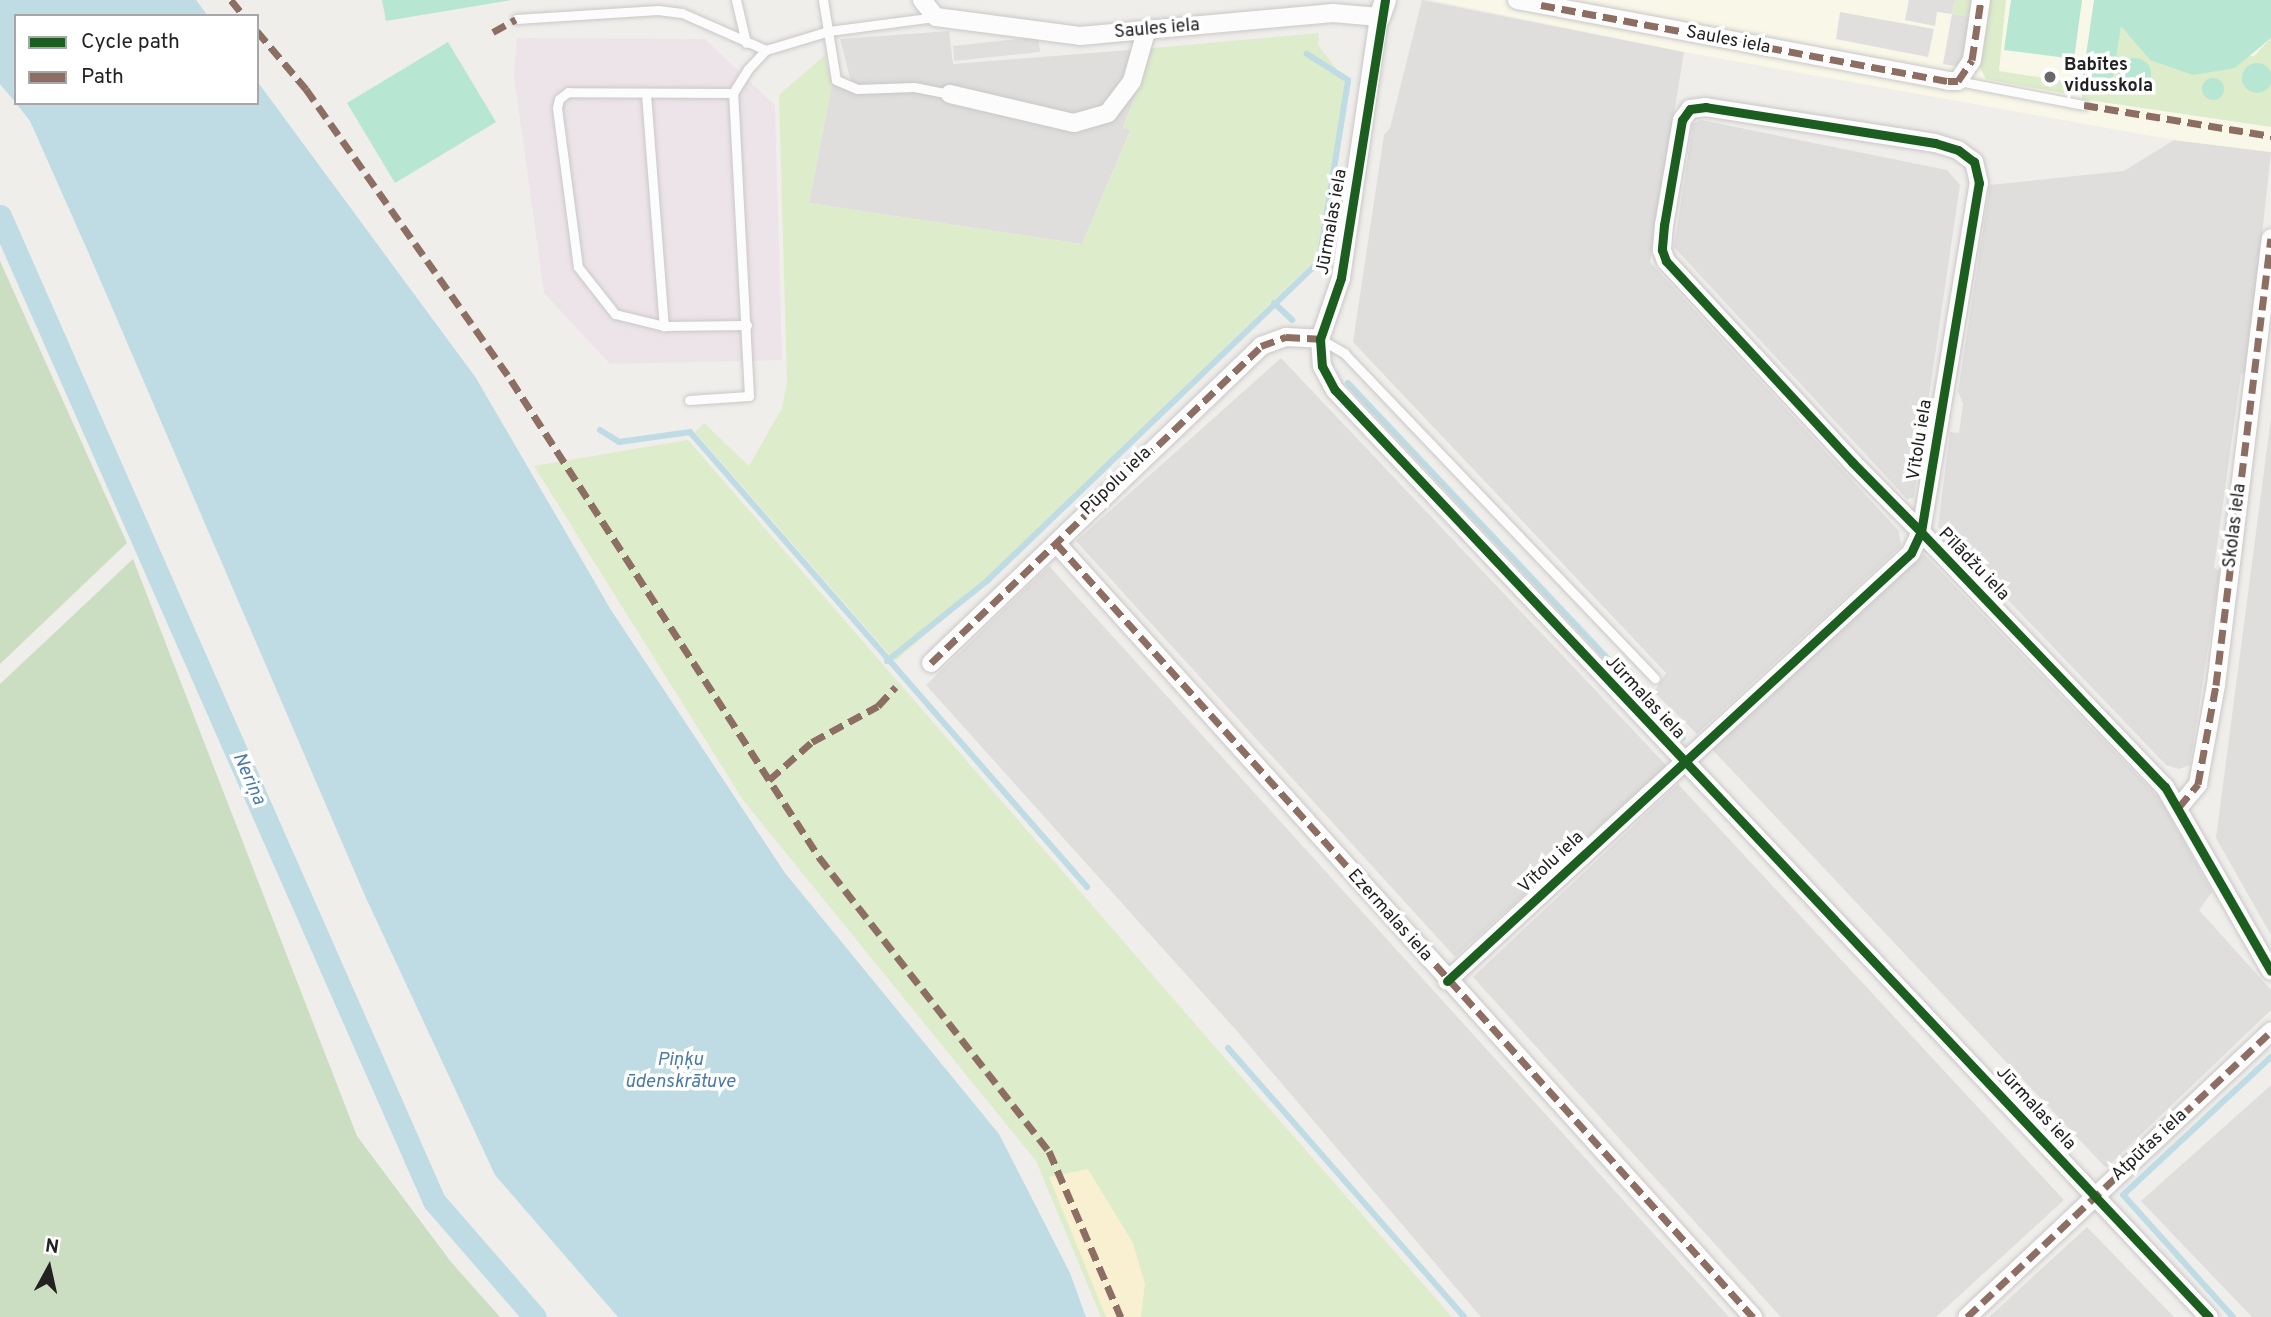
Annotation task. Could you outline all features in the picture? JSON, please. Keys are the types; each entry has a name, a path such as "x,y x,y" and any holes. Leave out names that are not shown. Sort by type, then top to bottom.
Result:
{"street":[{"path":"922,0 936,17"},
{"name":"Saules iela","path":"1517,0 1898,75 1958,81"},
{"path":"1958,81 1972,60 1981,0"},
{"name":"Saules iela","path":"936,17 1080,36 1146,33 1382,8"},
{"name":"Jūrmalas iela","path":"1382,8 1341,278 1320,339 1322,366 1335,390 2209,1317"},
{"path":"950,94 1074,123 1108,113 1132,81 1146,33"},
{"name":"Vītolu iela","path":"1447,981 1911,553 1921,532 1979,183 1974,162 1958,150 1935,143 1706,107 1690,109"},
{"name":"Pīlādžu iela","path":"1690,109 1682,120 1664,225 1662,250 1666,261 2179,807 2226,899 2271,971"},
{"name":"Skolas iela","path":"2179,807 2198,783 2216,685 2271,237"},
{"name":"Pūpolu iela","path":"931,663 1261,346 1286,337 1320,339"},
{"name":"Ezermalas iela","path":"1056,543 1447,981 1753,1317"},
{"name":"Atpūtas iela","path":"1967,1317 2271,1032"}],"lane":[{"path":"736,0 746,43"},
{"path":"823,0 836,80 856,89 914,87 950,94"},
{"path":"516,19 658,10 682,13 766,50"},
{"path":"689,400 749,396 733,93 766,50 829,31 936,17"},
{"path":"1958,81 2084,106"},
{"path":"733,93 568,92 559,99 557,108 578,268 615,314 664,326 747,325"},
{"path":"646,94 664,326"},
{"path":"1320,339 1344,353 1656,678"}],"shaded area":[{"path":"1422,0 1684,52 1650,262 1899,531 1901,546 1697,734 1654,692 1666,673 1353,342 1384,135 1390,128"},
{"name":"Babītes vidusskola","path":"1432,0 2271,0 2271,152 2174,140 1684,52"},
{"path":"1909,0 1955,0 1952,14 1937,12 1935,26 1905,20"},
{"path":"1840,12 1934,29 1928,57 1836,39"},
{"path":"1952,14 1970,17 1961,67 1943,64"},
{"path":"949,31 953,64 1154,48 1123,127 1131,129 1082,244 809,203 832,84 851,82 840,39"},
{"path":"1038,37 1040,52 954,61 953,46"},
{"path":"517,38 705,39 775,105 782,360 610,364 544,293 514,76"},
{"path":"1701,120 1947,170 1960,185 1914,498 1907,499 1674,247 1693,124"},
{"path":"2174,140 2271,152 2247,373 2241,374 2214,568 2220,571 2190,765 2179,769 2166,765 1938,527 1950,432 1959,433 1963,404 1958,391 1990,185 2124,171"},
{"path":"1281,358 1667,766 1455,957 1076,541"},
{"path":"2271,418 2271,935 2216,838"},
{"path":"1924,554 2160,799 2212,892 2199,910 2271,990 2271,1010 2106,1168 1710,747"},
{"path":"1049,566 1729,1317 1481,1317 1236,1030 926,685"},
{"path":"1678,784 2064,1200 1936,1317 1781,1317 1473,977"},
{"path":"2271,1085 2271,1317 2252,1317 2141,1201"},
{"path":"2087,1227 2174,1317 1989,1317"}],"green space":[{"path":"382,0 511,0 386,21"},
{"path":"1955,0 1977,0 1975,18 1952,14"},
{"path":"1990,0 2006,0 1999,71 2070,82 2067,94 1986,79 1978,64"},
{"path":"2011,0 2082,0 2074,59 2004,50"},
{"path":"2094,0 2271,0 2271,38 2235,68 2193,75 2150,60 2121,26 2112,87 2082,83"},
{"path":"2121,25 2150,60 2254,56 2271,38 2271,127 2082,99 2082,83 2112,86"},
{"path":"1319,33 1318,45 1350,87 1317,258 952,612 895,661 695,432 704,423 749,466 782,408 787,382 779,95 825,55 832,84 809,203 1082,244 1131,130 1123,128 1154,48"},
{"path":"448,42 496,122 395,183 347,103"},
{"path":"2135,58 2146,63 2151,74 2146,85 2135,90 2124,85 2119,74 2124,63"},
{"path":"2257,63 2268,67 2272,78 2268,89 2257,93 2246,89 2242,78 2246,67"},
{"path":"2209,78 2217,78 2224,85 2224,93 2217,100 2209,100 2202,93 2202,85"},
{"path":"0,261 127,543 0,664"},
{"path":"688,440 1452,1317 1101,1317 1036,1161 743,800 534,466"},
{"path":"133,559 357,1136 451,1262 500,1317 0,1317 0,684"}],"sand":[{"path":"1088,1169 1133,1243 1145,1284 1141,1317 1106,1317 1049,1177"}],"water":[{"path":"0,0 196,0 206,14 14,14 14,101 0,84"},
{"name":"Piņķu ūdenskrātuve","path":"259,84 476,378 611,610 785,873 999,1134 1070,1273 1086,1317 618,1317 495,1175 366,898 30,121 18,105 259,105"}],"waterway":[{"path":"887,661 987,581 1319,262 1348,80 1307,54"},
{"name":"Neriņa","path":"0,216 434,1201 535,1317"},
{"path":"1274,303 1292,320"},
{"path":"1348,383 1683,738"},
{"path":"600,430 619,442 690,432 1087,887"},
{"path":"1228,1048 1464,1317"},
{"path":"2233,1317 2123,1195 2271,1057"}],"marked path":[{"path":"231,0 242,14"},
{"path":"1541,5 1958,81 1972,60 1981,0"},
{"path":"493,32 516,19"},
{"path":"259,33 306,89 511,380 819,857 1049,1151 1121,1317"},
{"path":"2084,105 2271,136"},
{"path":"2179,807 2198,784 2216,685 2271,238"},
{"path":"931,663 1261,346 1286,337 1320,339"},
{"path":"1056,543 1753,1317"},
{"path":"769,780 812,742 878,706 896,687"},
{"path":"1967,1317 2271,1032"}],"cycle path":[{"path":"1385,0 1341,278 1320,339 1322,366 1335,390 2209,1317"},
{"path":"1447,981 1911,553 1921,532 1979,183 1974,162 1958,150 1935,143 1706,107 1690,109 1682,120 1664,225 1662,250 1666,261 1852,462 1921,532 2165,787 2271,971"}],"place":[{"name":"Babītes vidusskola","path":"2050,77"}]}
